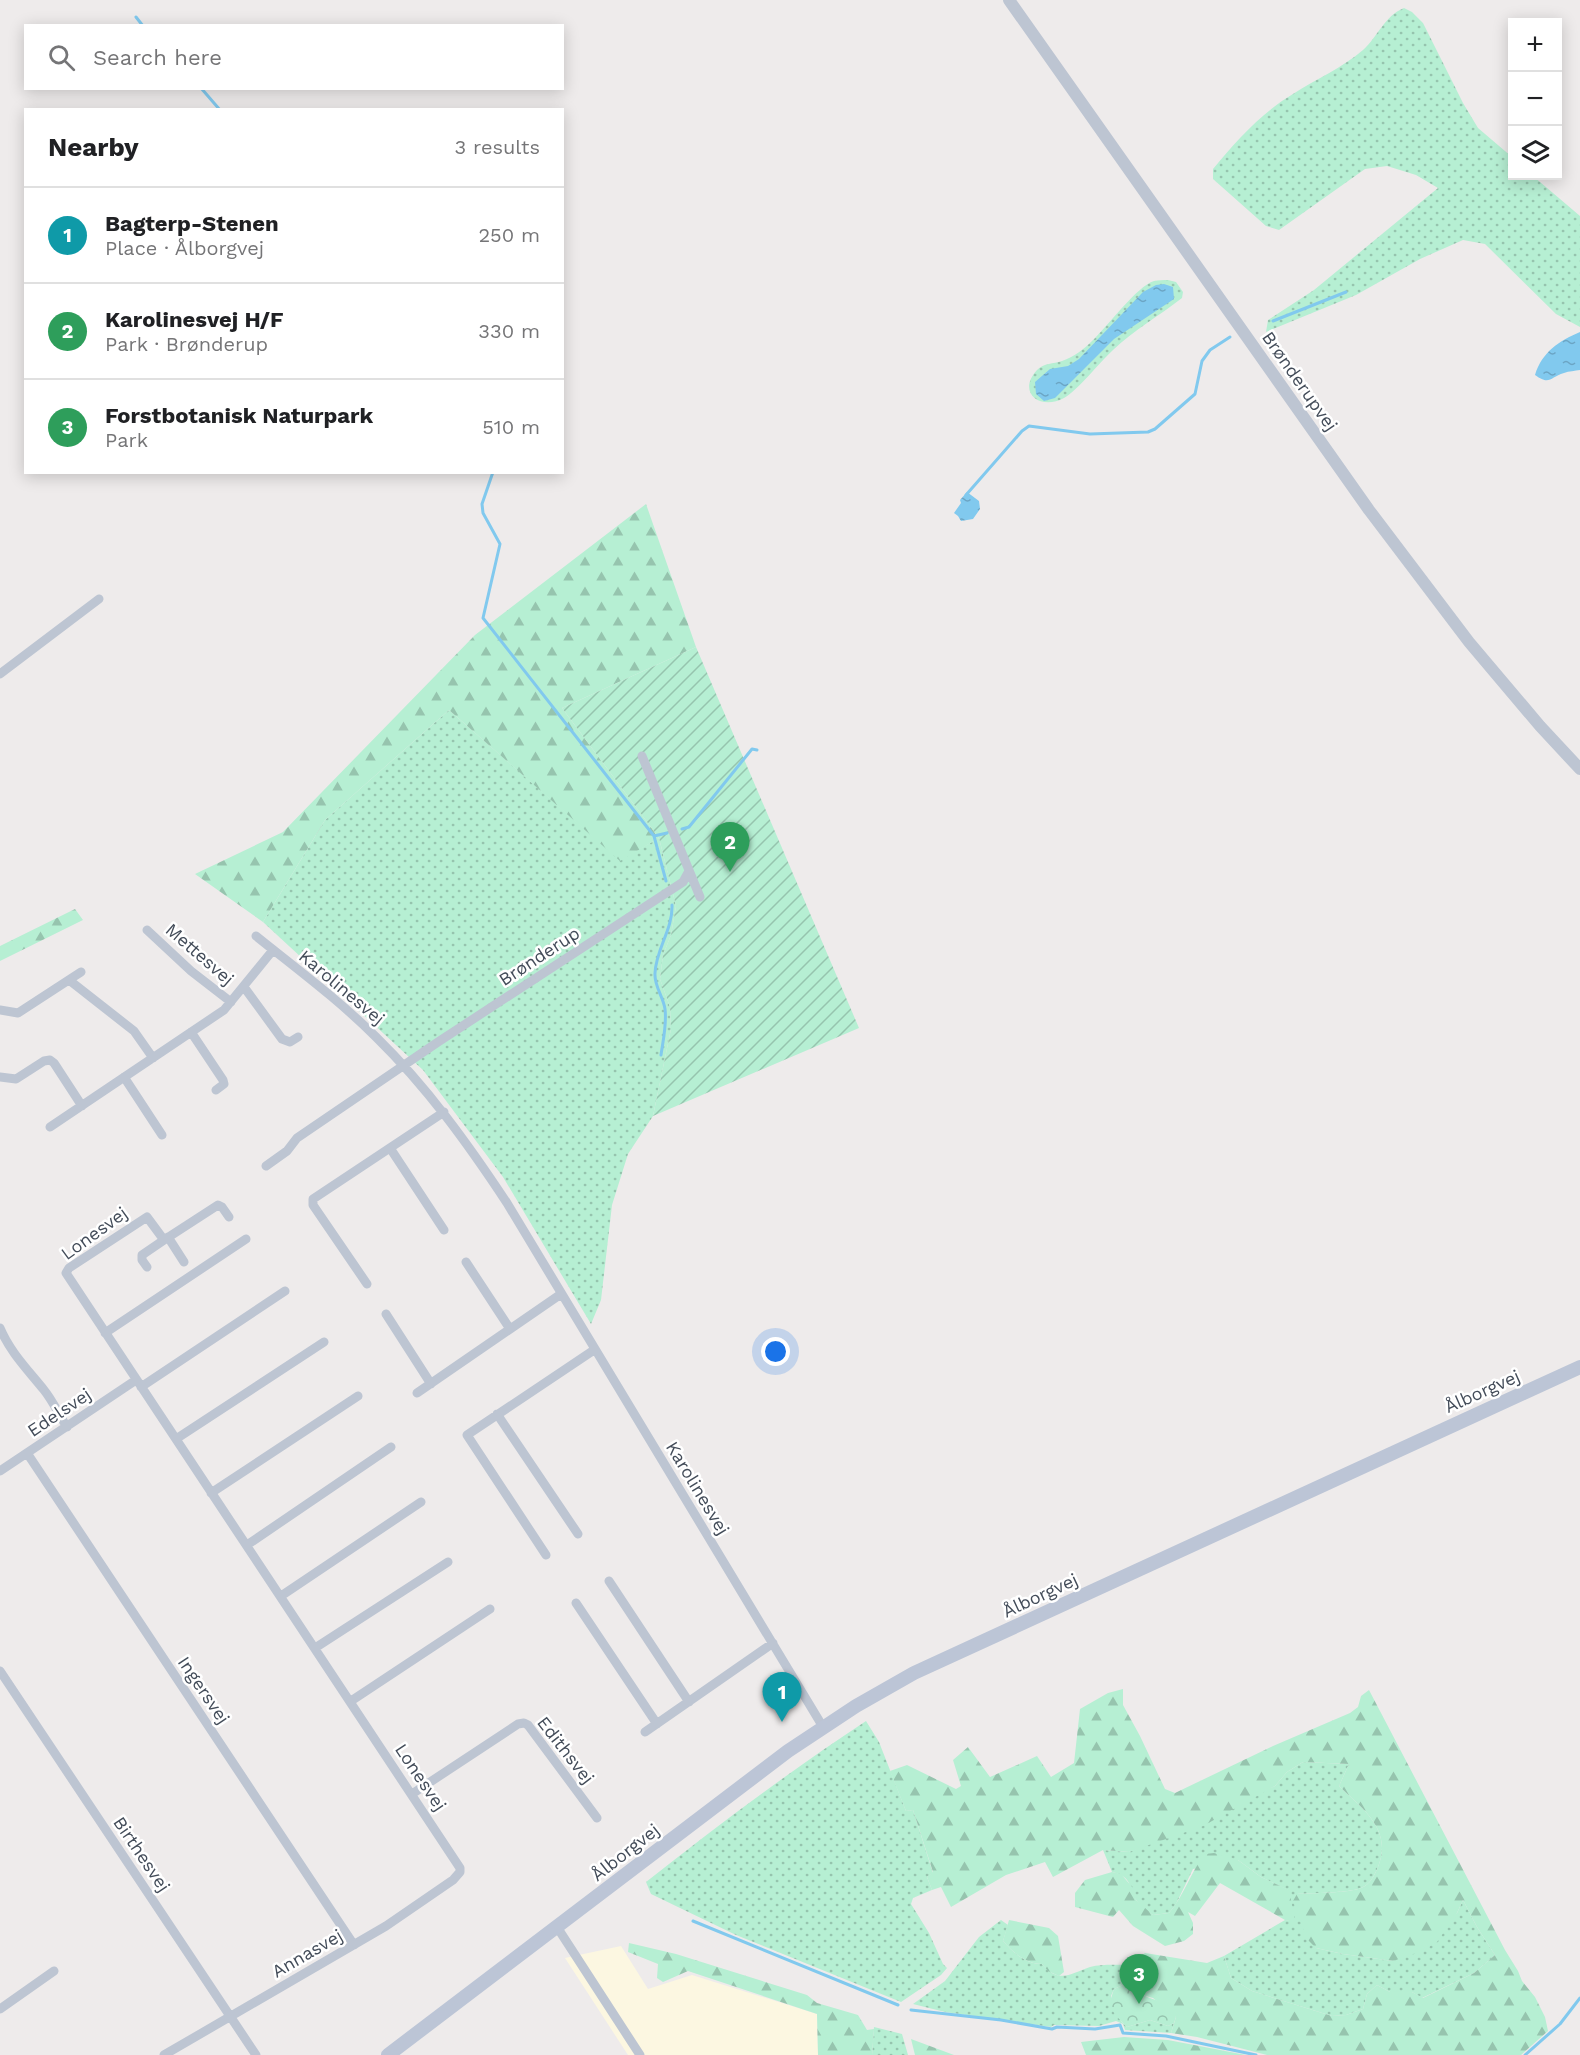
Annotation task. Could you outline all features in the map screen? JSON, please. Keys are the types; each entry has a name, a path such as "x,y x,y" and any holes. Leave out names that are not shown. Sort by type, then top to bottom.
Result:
{"main road":[{"name":"Ålborgvej","path":"388,2055 788,1751 823,1727 914,1673 1580,1367"}],"street":[{"name":"Brønderupvej","path":"1009,0 1369,510 1469,642 1540,726 1580,769"},
{"path":"0,674 99,599"},
{"path":"642,756 700,897"},
{"name":"Brønderup","path":"404,1065 683,882 689,871"},
{"name":"Mettesvej","path":"147,930 191,971 231,1002"},
{"name":"Karolinesvej","path":"256,936 345,1007 404,1065 444,1112 507,1203 823,1727"},
{"name":"Mettesvej","path":"50,1127 219,1014 273,950"},
{"path":"0,1010 18,1014 81,972"},
{"path":"69,980 134,1031 153,1058"},
{"name":"Mettesvej","path":"244,987 285,1041 290,1042 298,1036"},
{"path":"191,1032 223,1080 224,1084 216,1090"},
{"path":"0,1077 16,1079 44,1061 52,1061 82,1106"},
{"path":"266,1166 287,1151 297,1138 404,1065"},
{"path":"124,1077 162,1135"},
{"path":"367,1284 312,1201 314,1197 444,1112"},
{"path":"390,1148 444,1230"},
{"path":"147,1268 142,1255 218,1205 229,1217"},
{"name":"Lonesvej","path":"184,1262 149,1218 144,1217 67,1270 68,1278 459,1864 460,1872"},
{"path":"105,1333 246,1239"},
{"path":"466,1262 510,1329"},
{"path":"138,1383 285,1292"},
{"path":"417,1393 561,1294"},
{"path":"386,1314 431,1383"},
{"path":"0,1328 3,1337 29,1374 45,1391 67,1427"},
{"path":"176,1439 324,1342"},
{"path":"546,1555 467,1437 469,1433 594,1350"},
{"name":"Edelsvej","path":"0,1471 138,1383"},
{"path":"211,1493 358,1396"},
{"path":"497,1414 578,1534"},
{"path":"247,1545 391,1447"},
{"name":"Ingersvej","path":"27,1453 354,1945"},
{"path":"281,1596 421,1502"},
{"path":"315,1648 448,1562"},
{"path":"609,1581 689,1702"},
{"path":"576,1603 657,1724"},
{"path":"351,1701 490,1609"},
{"path":"645,1732 773,1643"},
{"name":"Birthesvej","path":"0,1671 256,2055"},
{"name":"Edithsvej","path":"412,1794 518,1724 524,1723 528,1725 597,1818"},
{"name":"Annasvej","path":"164,2055 354,1945 421,1903 453,1880 460,1872"},
{"path":"557,1927 640,2055"},
{"path":"0,2009 54,1971"}],"shaded area":[{"path":"621,1946 648,1989 692,1975 817,2014 818,2055 628,2055 565,1958"}],"green space":[{"path":"1404,8 1412,12 1423,23 1478,128 1508,154 1508,180 1538,180 1580,216 1580,327 1556,314 1485,244 1463,240 1420,259 1356,295 1266,332 1268,320 1314,290 1438,188 1416,175 1387,166 1365,169 1279,230 1266,226 1213,179 1213,169 1240,138 1270,110 1363,50 1386,21"},
{"path":"1168,280 1176,282 1183,292 1182,298 1121,343 1064,398 1047,402 1034,398 1029,386 1037,370 1066,359 1089,344 1147,284"},
{"path":"646,504 696,647 562,708 659,838 620,861 449,710 325,820 263,922 195,874 283,832 475,635"},
{"path":"696,647 859,1028 653,1116 671,1029 670,1007 660,979 663,955 671,935 676,906 659,838 562,708"},
{"path":"449,710 620,860 659,838 676,906 671,935 663,955 660,979 670,1007 671,1029 653,1116 628,1154 612,1205 601,1300 591,1324 503,1177 423,1070 263,922 325,820"},
{"path":"75,909 83,920 0,961 0,946"},
{"path":"1123,1689 1123,1705 1165,1789 1175,1793 1273,1746 1350,1713 1358,1707 1361,1696 1369,1690 1505,1950 1522,1981 1535,1997 1545,2017 1548,2031 1521,2055 1267,2055 1197,2037 1171,2033 1176,2017 1153,1998 1142,1995 1141,1988 1132,1984 1129,1965 1145,1953 1207,1963 1224,1956 1231,1978 1252,1991 1332,2016 1346,2015 1363,2009 1367,1994 1377,1985 1390,1992 1402,1991 1410,1982 1412,1992 1423,1998 1474,1973 1495,1955 1463,1900 1437,1942 1422,1951 1393,1961 1316,1948 1307,1939 1293,1901 1297,1894 1348,1891 1364,1887 1375,1873 1382,1854 1379,1831 1373,1821 1339,1786 1349,1764 1303,1762 1287,1772 1275,1786 1203,1826 1129,1852 1103,1850 1053,1877 1045,1862 1006,1875 951,1907 941,1887 932,1890 927,1877 933,1872 913,1810 906,1811 890,1771 907,1765 956,1789 961,1786 953,1760 968,1747 990,1777 1037,1756 1051,1777 1074,1763 1080,1709 1108,1693"},
{"path":"866,1721 879,1742 906,1811 913,1810 933,1873 927,1877 932,1890 913,1898 911,1904 947,1968 941,1975 901,2002 736,1935 651,1894 646,1882 754,1799"},
{"path":"1303,1762 1349,1764 1339,1786 1373,1821 1382,1842 1382,1854 1378,1867 1372,1879 1364,1887 1348,1891 1297,1894 1316,1948 1393,1961 1457,1913 1463,1900 1495,1955 1474,1973 1422,1998 1412,1992 1390,1992 1377,1985 1367,1994 1363,2009 1346,2015 1332,2016 1252,1991 1231,1978 1224,1956 1285,1920 1293,1921 1288,1890 1261,1877 1238,1860 1193,1869 1176,1904 1169,1913 1153,1915 1134,1897 1127,1880 1112,1872 1103,1850 1129,1852 1275,1786 1287,1772"},
{"path":"1214,1853 1238,1860 1261,1877 1289,1890 1294,1922 1285,1920 1220,1883 1195,1916 1188,1912 1193,1923 1193,1934 1184,1941 1165,1946 1133,1926 1119,1910 1113,1917 1075,1907 1075,1893 1085,1880 1112,1872 1121,1874 1133,1888 1136,1900 1153,1915 1169,1913 1205,1854"},
{"path":"1001,1920 1008,1925 1003,1941 1007,1945 1020,1957 1042,1964 1059,1976 1099,1965 1129,1965 1132,1984 1114,1989 1111,1996 1121,2021 1127,2027 1150,2020 1168,2026 1174,2023 1171,2033 1125,2030 1123,2024 1116,2021 1099,2026 1054,2025 1051,2027 945,2012 913,2004 945,1981 979,1937"},
{"path":"1009,1920 1049,1928 1058,1936 1064,1972 1059,1976 1048,1971 1042,1964 1025,1960 1011,1949 1003,1941"},
{"path":"629,1943 676,1954 807,1995 817,2003 858,2015 867,2030 874,2029 872,2055 818,2055 817,2014 688,1971 663,1982 657,1978 658,1964 628,1952"},
{"path":"1136,1984 1142,1988 1143,1995 1169,2007 1176,2017 1174,2023 1168,2026 1150,2020 1127,2027 1111,2007 1112,1996 1114,1989 1123,1985"},
{"path":"874,2027 902,2034 908,2055 872,2055"},
{"path":"1124,2037 1168,2040 1246,2055 1086,2055 1081,2042"},
{"path":"911,2039 954,2055 915,2055"}],"water":[{"path":"1164,284 1173,287 1174,299 1114,339 1055,398 1044,401 1036,394 1035,382 1050,369 1068,366 1079,359 1143,292 1156,285"},
{"path":"1580,332 1580,370 1566,372 1550,380 1544,380 1535,375 1542,360 1552,348"},
{"path":"967,492 979,501 980,509 973,519 961,521 954,513"}],"waterway":[{"path":"136,17 141,24"},
{"path":"203,90 218,108"},
{"path":"1273,321 1346,292"},
{"path":"966,495 1029,426 1090,434 1148,432 1155,429 1195,394 1202,361 1210,350 1230,337"},
{"path":"492,474 482,504 483,513 500,544 483,618 654,836 666,881"},
{"path":"682,829 689,827 752,749 757,750"},
{"path":"654,836 667,833"},
{"path":"661,1055 665,1015 655,973 658,956 670,922 672,905"},
{"path":"693,1921 898,2005"},
{"path":"1525,2055 1560,2024 1580,1998"},
{"path":"911,2010 1001,2020 1052,2029 1057,2027 1095,2029 1120,2025 1123,2033 1166,2036 1256,2055"}],"place":[{"name":"Karolinesvej H/F","path":"730,872"},
{"name":"Bagterp-Stenen","path":"782,1722"},
{"name":"Forstbotanisk Naturpark","path":"1139,2004"}]}
